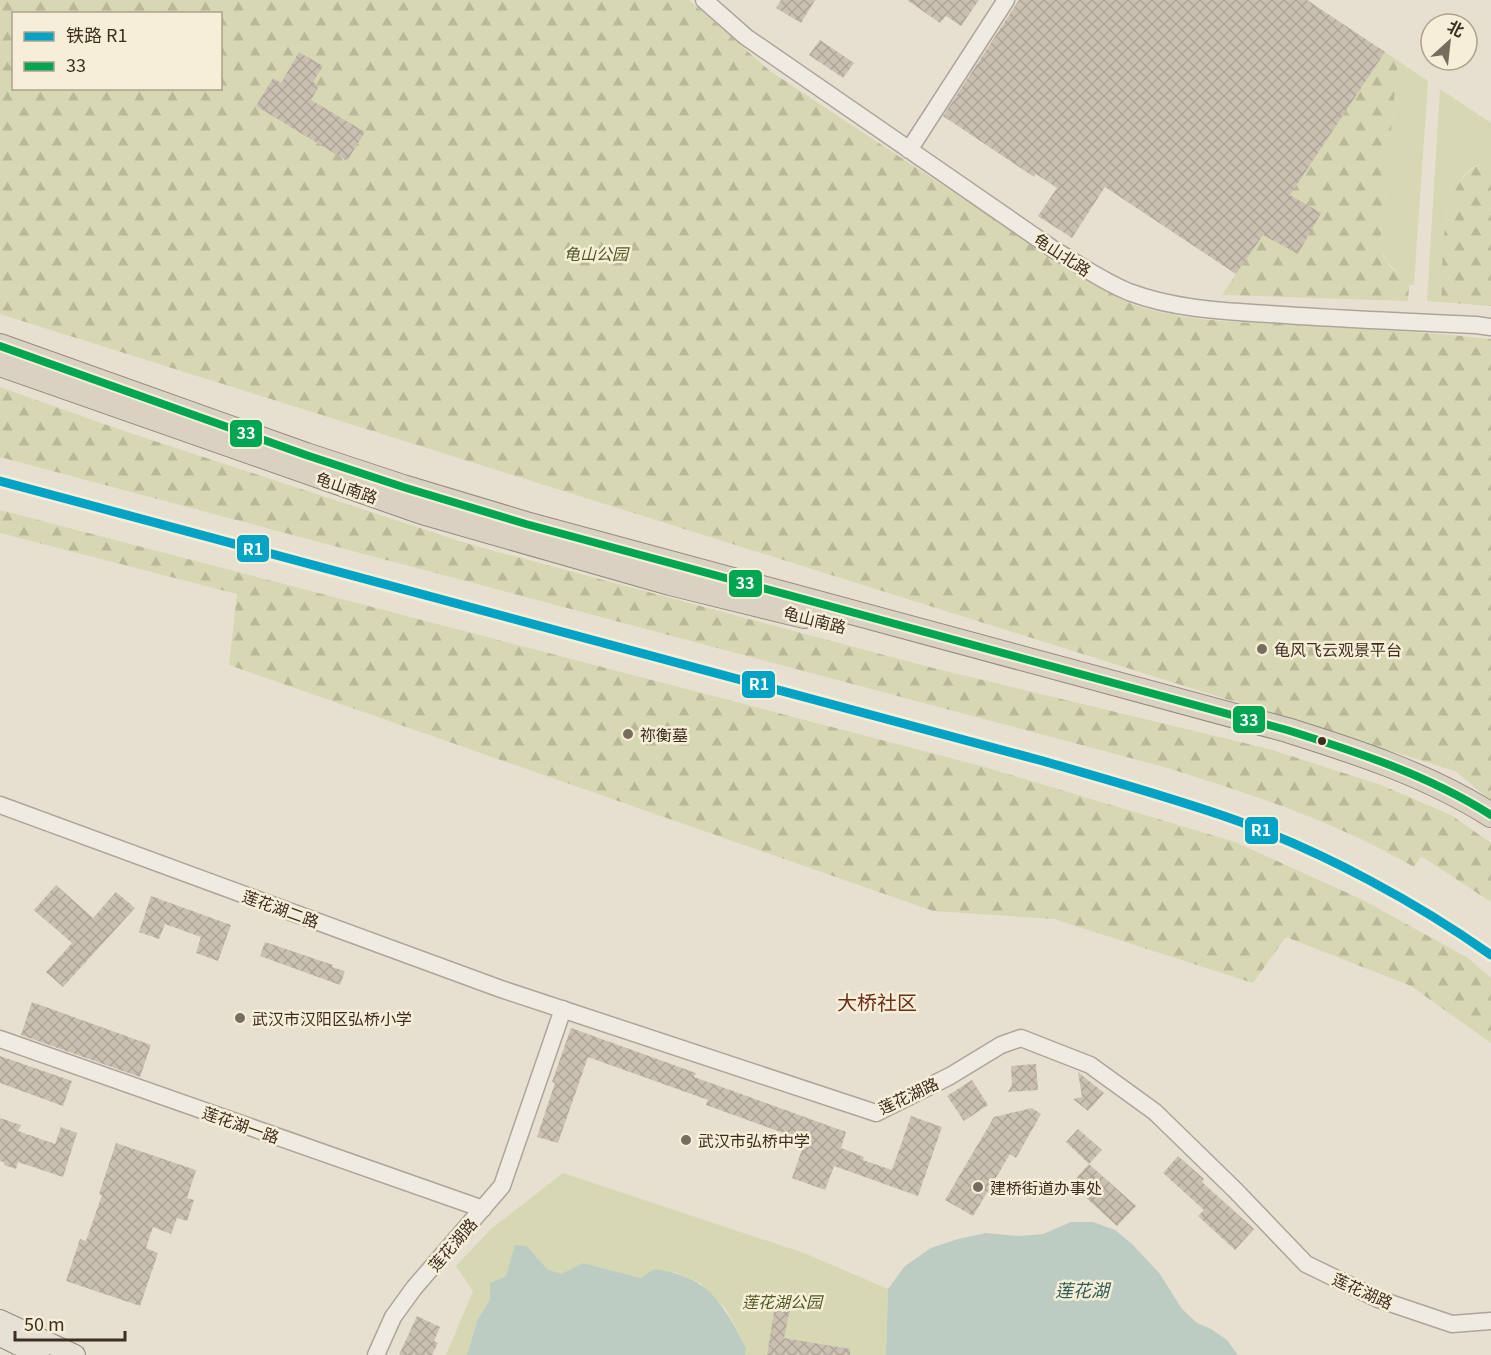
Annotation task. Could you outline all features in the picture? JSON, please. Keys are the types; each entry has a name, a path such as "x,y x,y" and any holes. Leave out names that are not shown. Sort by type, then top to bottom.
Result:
{"highway":[{"name":"龟山南路","path":"0,346 403,488 526,524 1287,730 1390,765 1470,802 1491,815"},
{"name":"龟山南路","path":"0,364 433,516 669,583 1123,695 1312,747 1411,785 1464,811 1491,828"}],"main road":[{"path":"0,1320 75,1355"},
{"path":"0,1336 39,1355"}],"street":[{"name":"龟山北路","path":"704,0 746,37 1053,249 1097,276 1128,291 1148,298 1205,309 1359,321 1476,324 1491,327"},
{"path":"909,150 1006,0"},
{"name":"莲花湖二路","path":"0,805 563,1010"},
{"name":"莲花湖路","path":"376,1355 393,1317 414,1288 502,1186 563,1010 876,1113 950,1076 1001,1045 1021,1038 1090,1065 1155,1112 1236,1190 1306,1264 1378,1299 1452,1324 1491,1321"},
{"name":"莲花湖一路","path":"0,1039 483,1209"}],"green space":[{"name":"龟山公园","path":"0,0 689,0 770,71 1086,280 1129,302 1177,316 1211,320 1491,339 1491,801 1455,771 0,314"},
{"path":"1385,52 1398,61 1380,243 1383,256 1390,267 1404,277 1409,285 1408,301 1222,295"},
{"path":"1398,61 1428,81 1414,285 1409,285 1388,262 1380,243"},
{"path":"1440,89 1491,123 1491,162 1472,168 1465,174 1448,210 1441,302 1427,301"},
{"path":"1486,162 1491,162 1491,306 1441,302 1443,243 1451,202 1458,184 1470,171"},
{"path":"0,387 121,430 472,545 933,668 1269,749 1381,785 1451,815 1491,843 1491,902 1421,856 1414,867 1323,822 1261,798 1164,767 0,457"},
{"path":"0,510 981,766 1235,842 1363,900 1468,958 1491,978 1491,1043 1411,986 1286,937 1253,983 1054,919 933,911 229,665 237,594 0,533"},
{"name":"莲花湖公园","path":"563,1173 804,1253 888,1289 886,1355 745,1355 746,1348 726,1309 700,1283 675,1272 641,1278 583,1263 561,1274 547,1269 527,1246 506,1276 490,1283 490,1299 477,1321 467,1355 446,1355 473,1291 456,1266 491,1229"}],"water":[{"name":"莲花湖","path":"1071,1222 1093,1222 1115,1230 1132,1244 1160,1274 1182,1309 1197,1323 1227,1340 1238,1355 886,1355 888,1289 905,1266 931,1248 958,1239 986,1233 1019,1236 1043,1234"},
{"path":"515,1245 527,1246 547,1269 561,1274 583,1263 641,1278 654,1269 688,1278 701,1285 721,1304 746,1348 745,1355 467,1355 477,1321 490,1299 490,1283 506,1276"}],"building":[{"path":"781,0 815,0 801,23 776,8"},
{"path":"907,0 979,0 961,26 946,16 940,23"},
{"path":"1019,0 1307,0 1385,52 1290,195 1321,213 1298,254 1263,235 1236,274 1105,187 1072,238 1038,216 1057,188 1036,174 1034,177 943,116"},
{"path":"820,40 854,63 843,78 809,55"},
{"path":"299,52 323,66 313,82 319,86 311,100 365,132 347,161 256,106 273,78 281,83"},
{"path":"56,885 93,918 116,892 135,908 63,987 46,972 72,943 34,910"},
{"path":"151,896 231,925 218,961 196,953 201,937 165,924 159,939 139,932"},
{"path":"265,942 345,971 340,985 260,956"},
{"path":"32,1002 151,1045 140,1077 21,1035"},
{"path":"571,1028 696,1073 694,1077 846,1132 841,1148 864,1157 863,1160 892,1170 911,1116 942,1127 918,1196 834,1166 825,1190 792,1178 805,1141 706,1105 708,1100 588,1057 558,1143 537,1137 555,1083 552,1082"},
{"path":"0,1056 72,1081 63,1106 0,1083"},
{"path":"1036,1064 1038,1090 1008,1092 1012,1085 1011,1066"},
{"path":"1078,1072 1104,1093 1088,1111 1073,1099 1082,1097"},
{"path":"972,1080 988,1105 964,1121 947,1096"},
{"path":"1032,1108 1041,1114 1016,1158 1010,1154 973,1216 945,1200 994,1117"},
{"path":"0,1118 21,1125 18,1131 55,1144 61,1127 77,1133 63,1177 18,1162 16,1169 4,1165 4,1162 0,1161"},
{"path":"1078,1129 1102,1150 1089,1164 1066,1142"},
{"path":"116,1143 196,1170 187,1198 194,1200 187,1221 177,1218 171,1234 153,1227 146,1248 158,1253 140,1306 66,1281 80,1239 86,1241 102,1195 99,1194"},
{"path":"1178,1156 1204,1179 1202,1182 1254,1229 1235,1250 1198,1216 1204,1210 1163,1173"},
{"path":"1089,1164 1136,1206 1117,1226 1071,1184"},
{"path":"775,1306 790,1309 784,1338 850,1349 850,1355 767,1355"},
{"path":"417,1316 440,1327 434,1341 438,1343 432,1355 399,1355"}],"rail line":[{"name":"R1","path":"0,481 1043,761 1190,805 1271,834 1337,863 1432,916 1491,955"}],"transit line":[{"name":"33","path":"0,346 306,455 526,524 1287,730 1366,756 1417,776 1491,815"}],"place":[{"name":"龟风飞云观景平台","path":"1262,649"},
{"name":"祢衡墓","path":"628,734"},
{"name":"武汉市汉阳区弘桥小学","path":"240,1018"},
{"name":"武汉市弘桥中学","path":"686,1140"},
{"name":"建桥街道办事处","path":"978,1187"}],"district":[{"name":"大桥社区","path":"877,1001"}]}
